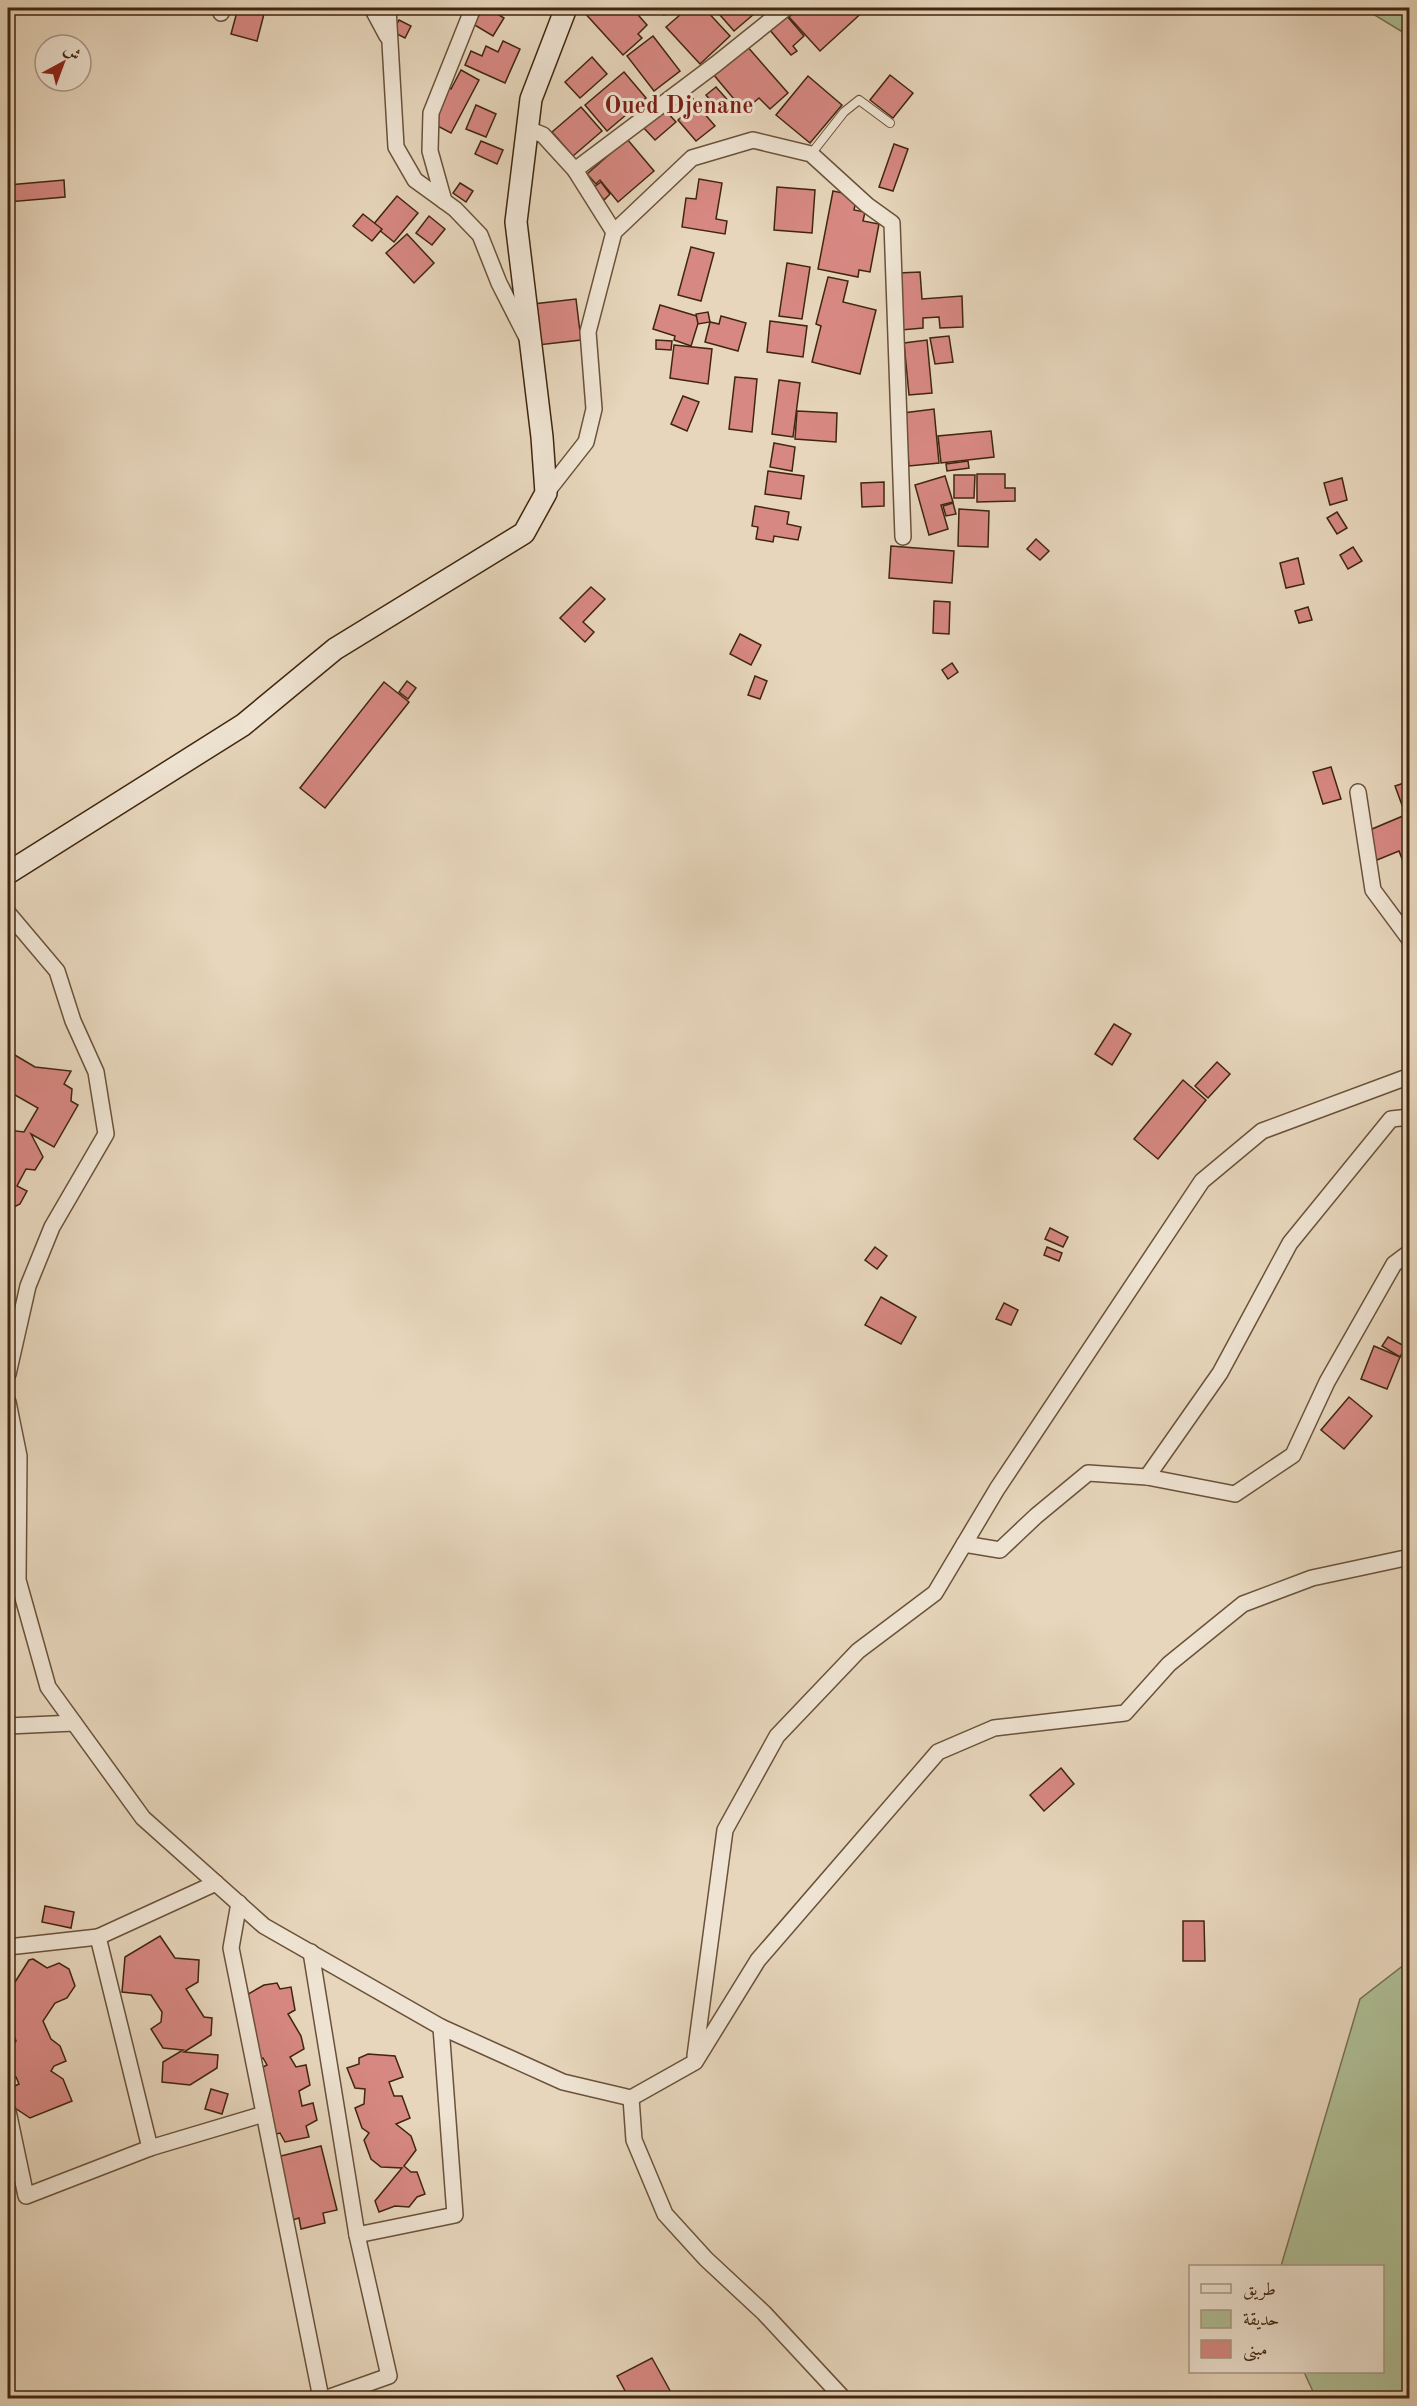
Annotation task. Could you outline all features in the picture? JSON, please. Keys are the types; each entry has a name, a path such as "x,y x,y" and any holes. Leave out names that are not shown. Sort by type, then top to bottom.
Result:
{"main road":[{"path":"8,873 243,725 335,649 524,533 546,493 542,436 516,222 531,99 566,8"}],"street":[{"path":"372,8 390,42"},
{"path":"388,8 396,147 415,180 455,210 480,235 499,283 531,347"},
{"path":"444,201 430,151 431,113 473,8"},
{"path":"575,170 786,8"},
{"path":"526,128 543,135 575,170 614,232"},
{"path":"546,493 586,442 594,409 588,332 614,232 692,158 753,140 811,153 867,205 892,223 903,537"},
{"path":"1358,792 1373,890 1410,940"},
{"path":"8,913 57,971 73,1021 96,1072 106,1134 48,1237 28,1286 8,1374"},
{"path":"695,2062 725,1830 777,1736 858,1651 935,1593 997,1489 1202,1181 1263,1131 1410,1076"},
{"path":"1147,1477 1220,1373 1290,1243 1391,1119 1410,1117"},
{"path":"964,1544 1000,1550 1036,1516 1088,1473 1147,1477 1234,1494 1293,1455 1328,1382 1394,1264 1410,1252"},
{"path":"8,1402 9,1418 19,1456 18,1580 48,1687 143,1818 264,1926 441,2027 563,2082 631,2098 695,2062 758,1960 938,1752 994,1728 1125,1713 1169,1665 1242,1604 1312,1578 1410,1557"},
{"path":"8,1725 74,1723"},
{"path":"8,1947 98,1937 216,1883"},
{"path":"239,1903 231,1948 321,2398"},
{"path":"98,1937 150,2148"},
{"path":"310,1952 357,2235 390,2376 327,2398"},
{"path":"357,2235 455,2215 441,2027"},
{"path":"631,2098 634,2140 665,2214 706,2259 764,2313 843,2398"},
{"path":"8,2110 26,2196 150,2148 264,2114"}],"lane":[{"path":"811,153 844,112 859,100 890,123"}],"green space":[{"path":"1363,8 1409,8 1409,36"},
{"path":"1409,1961 1409,2398 1316,2398 1304,2373 1384,2373 1384,2265 1281,2265 1360,1999"}],"building":[{"path":"238,8 265,10 257,41 231,34"},
{"path":"484,8 504,18 493,36 473,24"},
{"path":"587,8 632,8 647,25 638,34 642,38 623,55 583,11"},
{"path":"657,8 673,8 664,15"},
{"path":"688,8 704,8 730,36 700,64 666,27"},
{"path":"728,8 761,8 734,31 720,15"},
{"path":"799,8 867,8 820,51 789,17"},
{"path":"786,15 804,36 793,46 797,51 791,55 769,29"},
{"path":"399,20 411,26 405,38 393,32"},
{"path":"653,36 680,71 654,91 627,56"},
{"path":"503,41 520,49 505,83 465,65 471,51 482,56 486,46 498,52"},
{"path":"746,45 788,93 770,109 759,98 744,111 713,74"},
{"path":"592,57 607,74 580,98 565,82"},
{"path":"461,70 479,80 451,133 428,121 446,86 451,89"},
{"path":"624,72 646,98 607,131 585,105"},
{"path":"890,75 913,93 893,118 870,100"},
{"path":"808,76 842,105 810,143 776,115"},
{"path":"716,87 732,105 722,114 706,95"},
{"path":"687,92 697,103 687,112 678,102"},
{"path":"696,104 715,126 696,141 678,120"},
{"path":"476,105 496,114 486,137 466,129"},
{"path":"581,107 602,131 573,156 552,132"},
{"path":"664,109 676,122 655,140 643,127"},
{"path":"627,139 654,171 618,202 600,180 596,184 587,174"},
{"path":"481,141 503,150 497,164 475,154"},
{"path":"894,144 908,149 893,191 879,187"},
{"path":"699,179 722,183 716,219 727,221 725,234 682,227 686,198 696,199"},
{"path":"64,180 65,197 8,202 8,185"},
{"path":"601,182 610,194 604,200 594,187"},
{"path":"460,183 473,191 466,202 453,193"},
{"path":"777,187 815,190 812,233 774,230"},
{"path":"833,191 857,196 854,210 865,212 863,221 879,224 870,272 859,270 858,277 818,269"},
{"path":"397,196 418,213 394,242 373,225"},
{"path":"363,214 382,229 372,241 353,226"},
{"path":"429,216 445,229 432,245 416,233"},
{"path":"407,234 434,263 414,283 386,253"},
{"path":"691,247 714,253 701,301 678,295"},
{"path":"787,263 810,267 802,319 779,316"},
{"path":"920,272 922,299 962,296 963,327 940,328 939,317 923,318 923,328 901,330 898,273"},
{"path":"828,277 848,281 843,302 876,310 860,374 812,362 821,326 816,324"},
{"path":"576,299 581,340 538,345 533,304"},
{"path":"660,305 700,317 691,346 674,340 675,336 653,329"},
{"path":"708,312 710,322 698,324 696,314"},
{"path":"721,316 746,323 738,351 705,342 710,322 719,324"},
{"path":"770,321 807,326 803,357 767,352"},
{"path":"949,336 953,362 935,364 930,338"},
{"path":"656,340 672,341 671,350 656,349"},
{"path":"927,340 932,393 909,395 904,343"},
{"path":"674,345 712,349 708,384 670,378"},
{"path":"735,377 757,379 752,432 729,429"},
{"path":"779,380 800,383 793,437 772,434"},
{"path":"683,396 699,402 687,431 671,424"},
{"path":"934,409 939,463 909,466 903,413"},
{"path":"797,411 837,413 836,442 795,439"},
{"path":"991,431 994,457 941,463 938,436"},
{"path":"774,443 795,447 792,471 770,467"},
{"path":"968,461 969,468 947,471 946,464"},
{"path":"768,471 804,476 801,499 765,494"},
{"path":"977,474 1005,474 1005,488 1015,488 1015,501 977,502"},
{"path":"954,475 975,475 974,498 954,498"},
{"path":"945,476 953,502 941,505 948,529 929,535 915,485"},
{"path":"1342,478 1347,500 1330,505 1324,483"},
{"path":"884,482 884,506 862,507 861,483"},
{"path":"953,503 956,514 946,516 943,506"},
{"path":"755,506 789,512 787,524 801,527 798,540 774,536 773,542 756,539 758,527 752,526"},
{"path":"959,509 989,511 988,547 958,546"},
{"path":"1337,512 1347,528 1337,534 1327,518"},
{"path":"1036,539 1049,551 1040,560 1027,549"},
{"path":"891,546 954,551 952,583 889,578"},
{"path":"1353,547 1362,561 1348,569 1340,555"},
{"path":"1298,558 1304,584 1286,588 1280,563"},
{"path":"591,587 605,599 583,622 594,632 585,642 560,618"},
{"path":"934,601 950,602 949,634 933,633"},
{"path":"1308,607 1312,620 1299,623 1295,611"},
{"path":"740,634 761,645 751,665 730,654"},
{"path":"952,663 958,672 948,679 942,670"},
{"path":"755,676 767,681 760,699 748,695"},
{"path":"407,681 416,688 408,699 399,692"},
{"path":"384,682 409,702 325,808 300,788"},
{"path":"1331,767 1341,799 1323,804 1313,772"},
{"path":"1404,783 1410,802 1402,805 1395,786"},
{"path":"1410,813 1410,868 1406,869 1399,851 1377,860 1365,832"},
{"path":"1114,1024 1131,1034 1112,1065 1095,1054"},
{"path":"8,1051 35,1067 71,1071 64,1084 72,1089 71,1101 78,1105 54,1147 31,1134 43,1157 35,1170 26,1169 17,1186 27,1191 20,1204 8,1210 8,1130 24,1132 38,1108 8,1091"},
{"path":"1217,1062 1230,1074 1208,1098 1195,1086"},
{"path":"1183,1080 1206,1100 1158,1159 1134,1139"},
{"path":"1050,1228 1068,1237 1063,1247 1045,1239"},
{"path":"875,1247 887,1256 877,1269 865,1260"},
{"path":"1047,1247 1062,1253 1059,1261 1044,1255"},
{"path":"881,1297 916,1317 901,1344 865,1325"},
{"path":"1004,1303 1018,1310 1011,1325 996,1319"},
{"path":"1388,1337 1406,1347 1400,1357 1382,1346"},
{"path":"1374,1346 1400,1357 1387,1389 1361,1379"},
{"path":"1349,1397 1372,1416 1344,1449 1321,1430"},
{"path":"1061,1768 1074,1784 1044,1811 1030,1795"},
{"path":"45,1906 74,1912 71,1928 42,1922"},
{"path":"1183,1921 1204,1921 1205,1961 1183,1961"},
{"path":"160,1936 175,1958 199,1960 198,1982 186,1989 204,2017 212,2018 211,2035 184,2052 218,2055 217,2068 190,2085 162,2082 163,2062 183,2050 163,2048 151,2029 161,2022 162,2012 151,1995 122,1992 125,1957"},
{"path":"33,1959 47,1968 59,1963 69,1969 75,1986 67,1998 55,2003 43,2021 51,2039 60,2046 66,2061 54,2066 51,2071 63,2079 72,2101 30,2118 12,2106 8,2095 8,2089 19,2084 16,2077 8,2071 8,2053 16,2041 8,2021 8,1993 29,1960"},
{"path":"277,1983 280,1989 291,1987 295,2010 288,2014 301,2036 304,2049 290,2057 296,2067 306,2065 310,2085 299,2091 302,2106 313,2103 317,2120 306,2126 309,2137 285,2142 280,2133 272,2135 256,2071 267,2065 263,2058 256,2059 241,1998 264,1985"},
{"path":"368,2054 395,2056 403,2077 389,2082 394,2096 402,2096 410,2118 396,2124 411,2136 416,2150 404,2166 411,2172 417,2172 425,2194 417,2197 409,2207 395,2206 379,2212 375,2201 402,2168 381,2167 371,2159 364,2140 369,2133 362,2128 355,2108 364,2104 365,2089 355,2088 347,2068 359,2064 359,2058"},
{"path":"211,2089 228,2094 222,2114 205,2109"},
{"path":"321,2146 337,2210 323,2213 325,2223 301,2229 299,2218 289,2221 273,2158"},
{"path":"652,2358 674,2398 629,2398 617,2376"}],"district":[{"name":"Oued Djenane","path":"679,107"}]}
